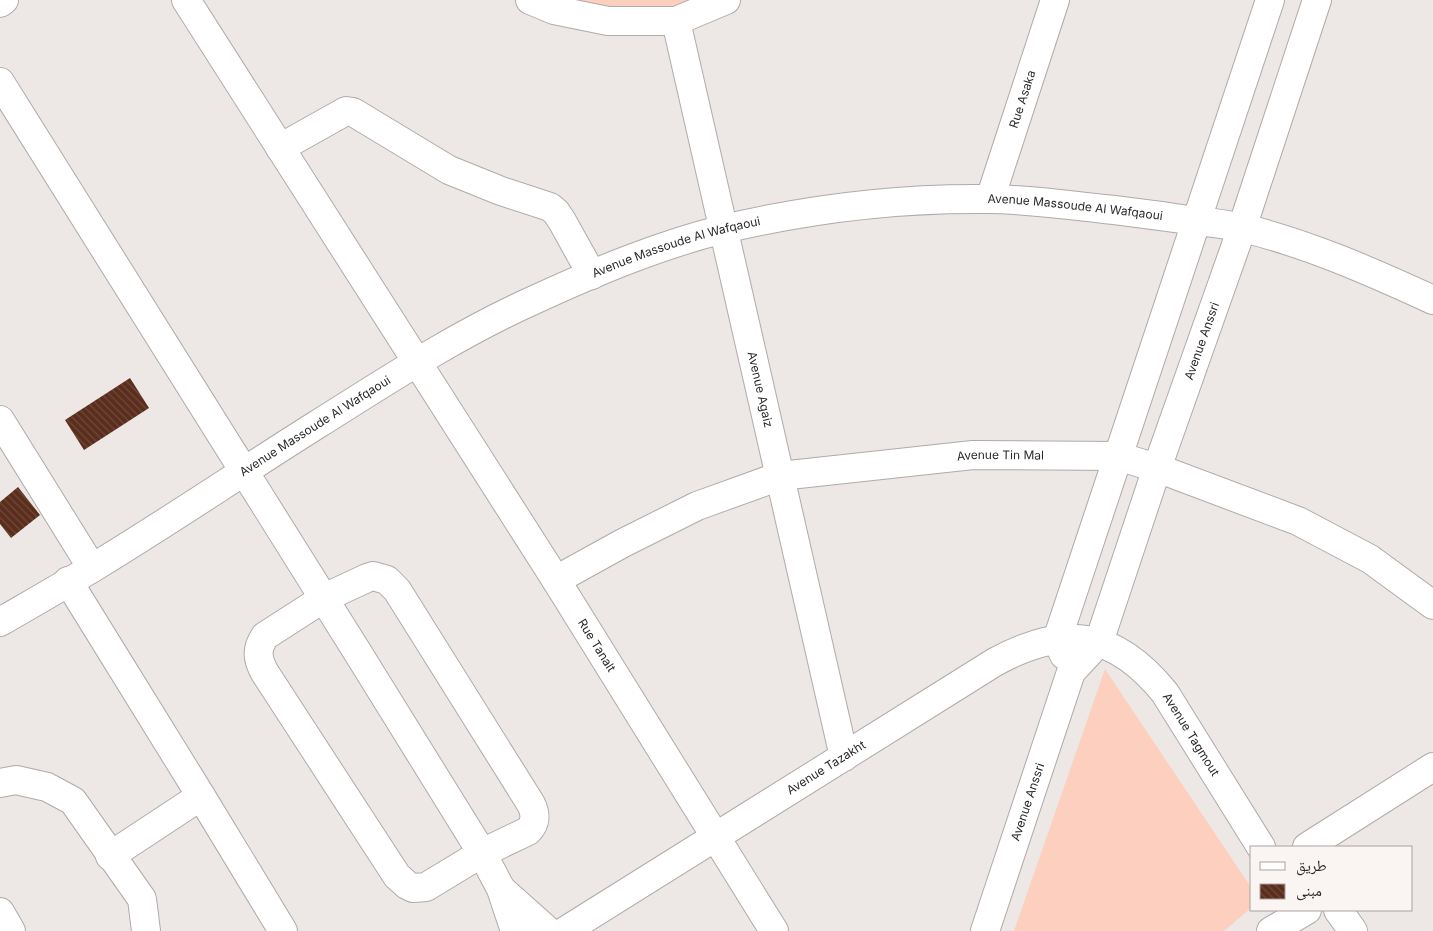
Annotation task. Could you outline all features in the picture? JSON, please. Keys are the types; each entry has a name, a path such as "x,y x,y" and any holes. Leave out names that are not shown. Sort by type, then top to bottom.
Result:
{"street":[{"path":"0,3 4,0"},
{"name":"Rue Tanalt","path":"186,0 556,580 774,931"},
{"path":"530,0 554,10 608,21 676,21 726,0"},
{"name":"Rue Asaka","path":"990,199 1055,0"},
{"path":"1071,672 1057,640 1270,0"},
{"name":"Avenue Anssri","path":"985,931 1071,672 1099,642 1156,468 1242,228 1317,0"},
{"name":"Avenue Agaiz","path":"676,21 844,757"},
{"path":"0,82 324,598 482,854 501,889 515,931"},
{"path":"280,148 346,111 353,112 449,170 550,208 556,212 592,275"},
{"name":"Avenue Massoude Al Wafqaoui","path":"0,622 92,568 416,363 506,313 592,275 657,250 724,229 830,210 937,200 990,199 1128,211 1242,228 1341,260 1433,300"},
{"path":"0,420 92,568"},
{"name":"Avenue Tin Mal","path":"556,580 623,543 697,506 780,476 973,455 1117,456 1156,468 1298,521 1370,558 1433,605"},
{"path":"373,576 387,580 392,585 531,804 535,816 532,827 528,831 482,854 426,887 413,888 402,882 265,673 258,658 261,643 265,636 324,598 373,576"},
{"path":"68,581 283,931"},
{"name":"Avenue Tazakht","path":"565,931 1014,651 1035,644 1057,640 1078,639 1099,642"},
{"name":"Avenue Tagmout","path":"1099,642 1126,654 1151,676 1166,693 1260,846"},
{"path":"1309,846 1433,766"},
{"path":"0,783 16,780 48,787 73,801 142,899 146,931"},
{"path":"110,856 201,796"},
{"path":"501,889 548,931"},
{"path":"1339,911 1353,931"},
{"path":"0,912 11,931"},
{"path":"1271,931 1305,916"}],"shaded area":[{"path":"562,0 694,0 676,9 610,12"},
{"path":"1105,669 1250,886 1250,909 1224,931 1014,931"}],"building":[{"path":"130,378 149,408 84,450 65,420"},
{"path":"18,487 40,515 11,538 0,524 0,502"}]}
